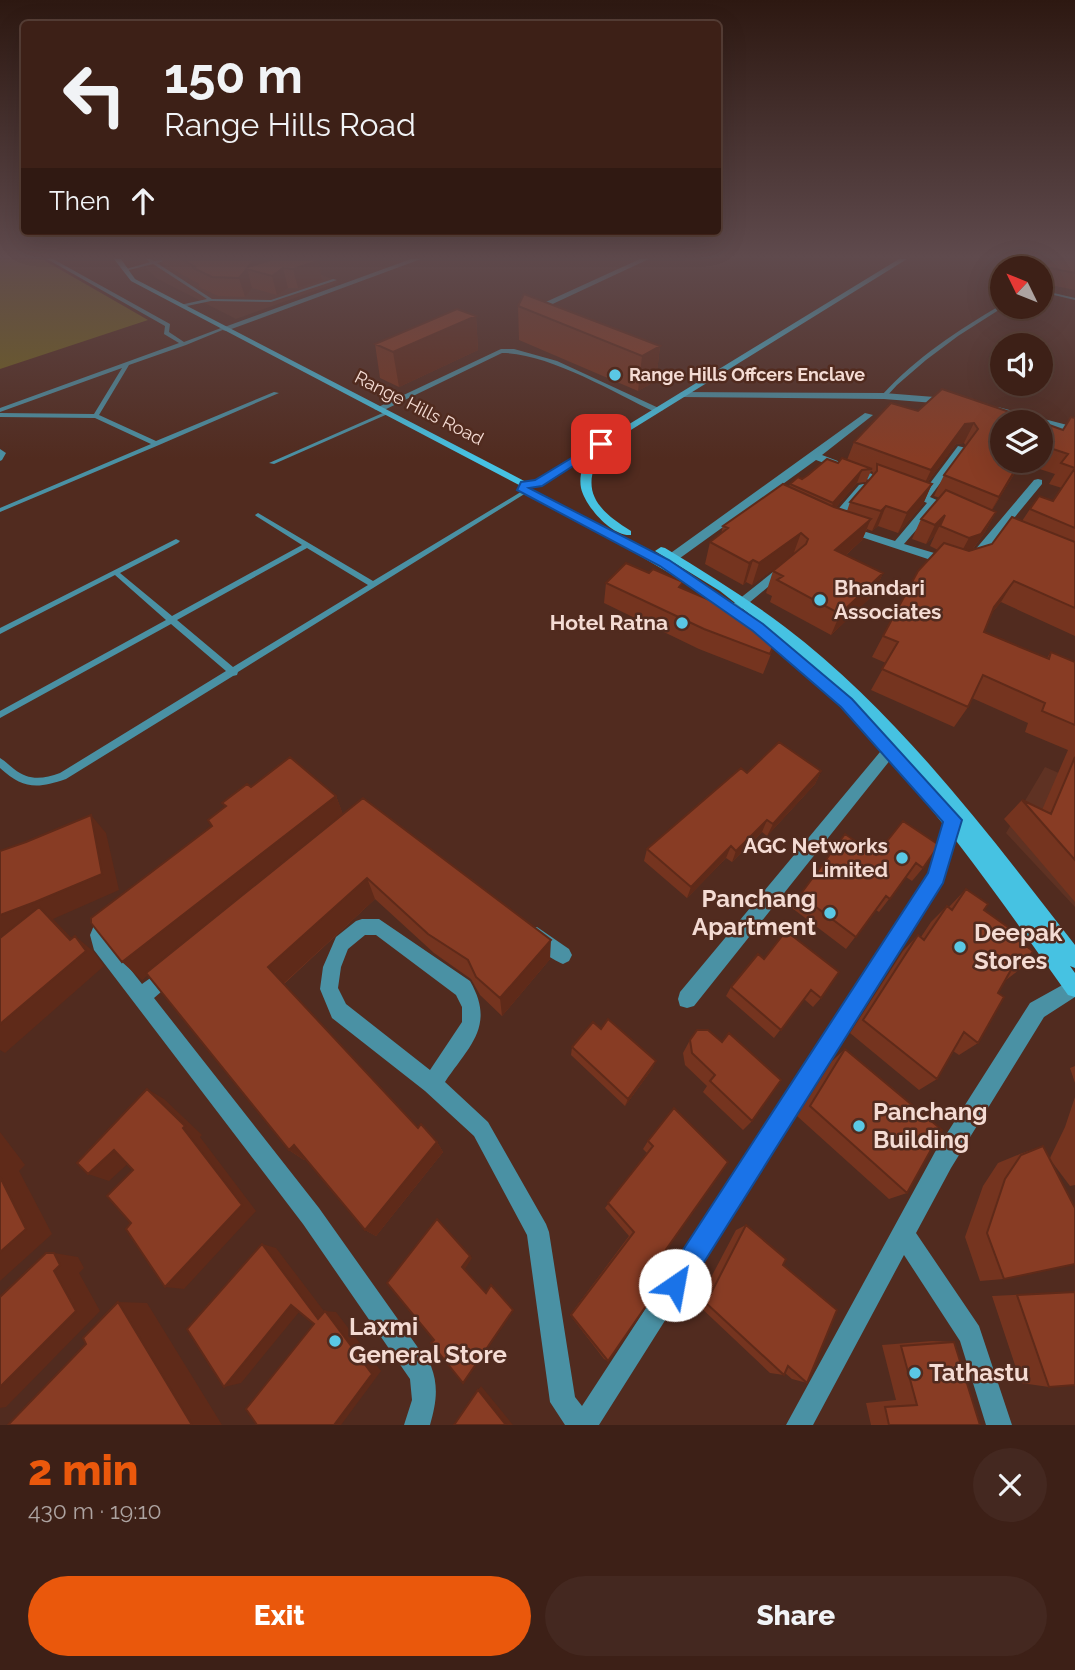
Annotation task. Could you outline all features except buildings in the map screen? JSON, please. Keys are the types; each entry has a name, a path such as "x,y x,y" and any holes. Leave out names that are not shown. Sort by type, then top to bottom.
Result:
{"main road":[{"name":"Range Hills Road","path":"217,326 533,488 612,524 669,560"},
{"path":"796,326 533,488 630,545 669,560 818,661 858,699 968,820 1075,959"},
{"path":"601,444 588,464 585,479 593,504 612,524"},
{"path":"738,606 758,627 847,703 953,820 1075,987"}],"street":[{"path":"223,329 233,326"},
{"path":"383,411 501,351 514,349 569,370 658,410"},
{"path":"683,395 884,396 957,403"},
{"path":"981,407 1075,430"},
{"path":"669,560 868,415"},
{"path":"897,545 961,448"},
{"path":"815,456 960,513"},
{"path":"820,519 958,565 975,559 1003,531 1038,482"},
{"path":"831,524 863,487"},
{"path":"762,493 773,498"},
{"path":"985,523 1003,531"},
{"path":"738,606 792,561"},
{"path":"687,999 890,750"},
{"path":"432,1084 471,1026 473,1017 469,997 463,988 380,927 362,927 342,943 332,967 329,989 339,1011 432,1084 481,1129 538,1232 563,1402 582,1425 936,877 953,820"},
{"path":"124,900 105,918 99,935 100,944 311,1216 422,1375 425,1400 417,1425"},
{"path":"521,922 564,955"},
{"path":"141,997 183,962"},
{"path":"799,1425 943,1160 1037,1010 1075,987"},
{"path":"903,1234 970,1335 999,1425"}],"lane":[{"path":"167,326 166,333 184,344"},
{"path":"884,396 896,382 972,326"},
{"path":"0,412 223,329"},
{"path":"96,416 126,365"},
{"path":"0,510 276,393"},
{"path":"271,463 383,411"},
{"path":"0,412 96,416 157,444"},
{"path":"0,450 3,453 0,459"},
{"path":"0,762 19,780 28,783 40,784 63,776 533,488"},
{"path":"258,515 374,585"},
{"path":"0,631 176,541"},
{"path":"0,715 307,545"},
{"path":"115,572 234,673"}],"shaded area":[{"path":"0,326 131,326 0,369"},
{"path":"1045,767 1075,780 1075,907 1006,833"}],"place":[{"name":"Range Hills Offcers Enclave","path":"615,375"},
{"name":"Bhandari Associates","path":"820,600"},
{"name":"Hotel Ratna","path":"682,623"},
{"name":"AGC Networks Limited","path":"902,858"},
{"name":"Panchang Apartment","path":"830,913"},
{"name":"Deepak Stores","path":"960,947"},
{"name":"Panchang Building","path":"859,1126"},
{"name":"Laxmi General Store","path":"335,1341"},
{"name":"Tathastu","path":"915,1373"}],"route":[{"path":"601,444 538,483 525,484 523,490 664,563 758,627 847,703 953,820 936,877 675,1285"}]}
